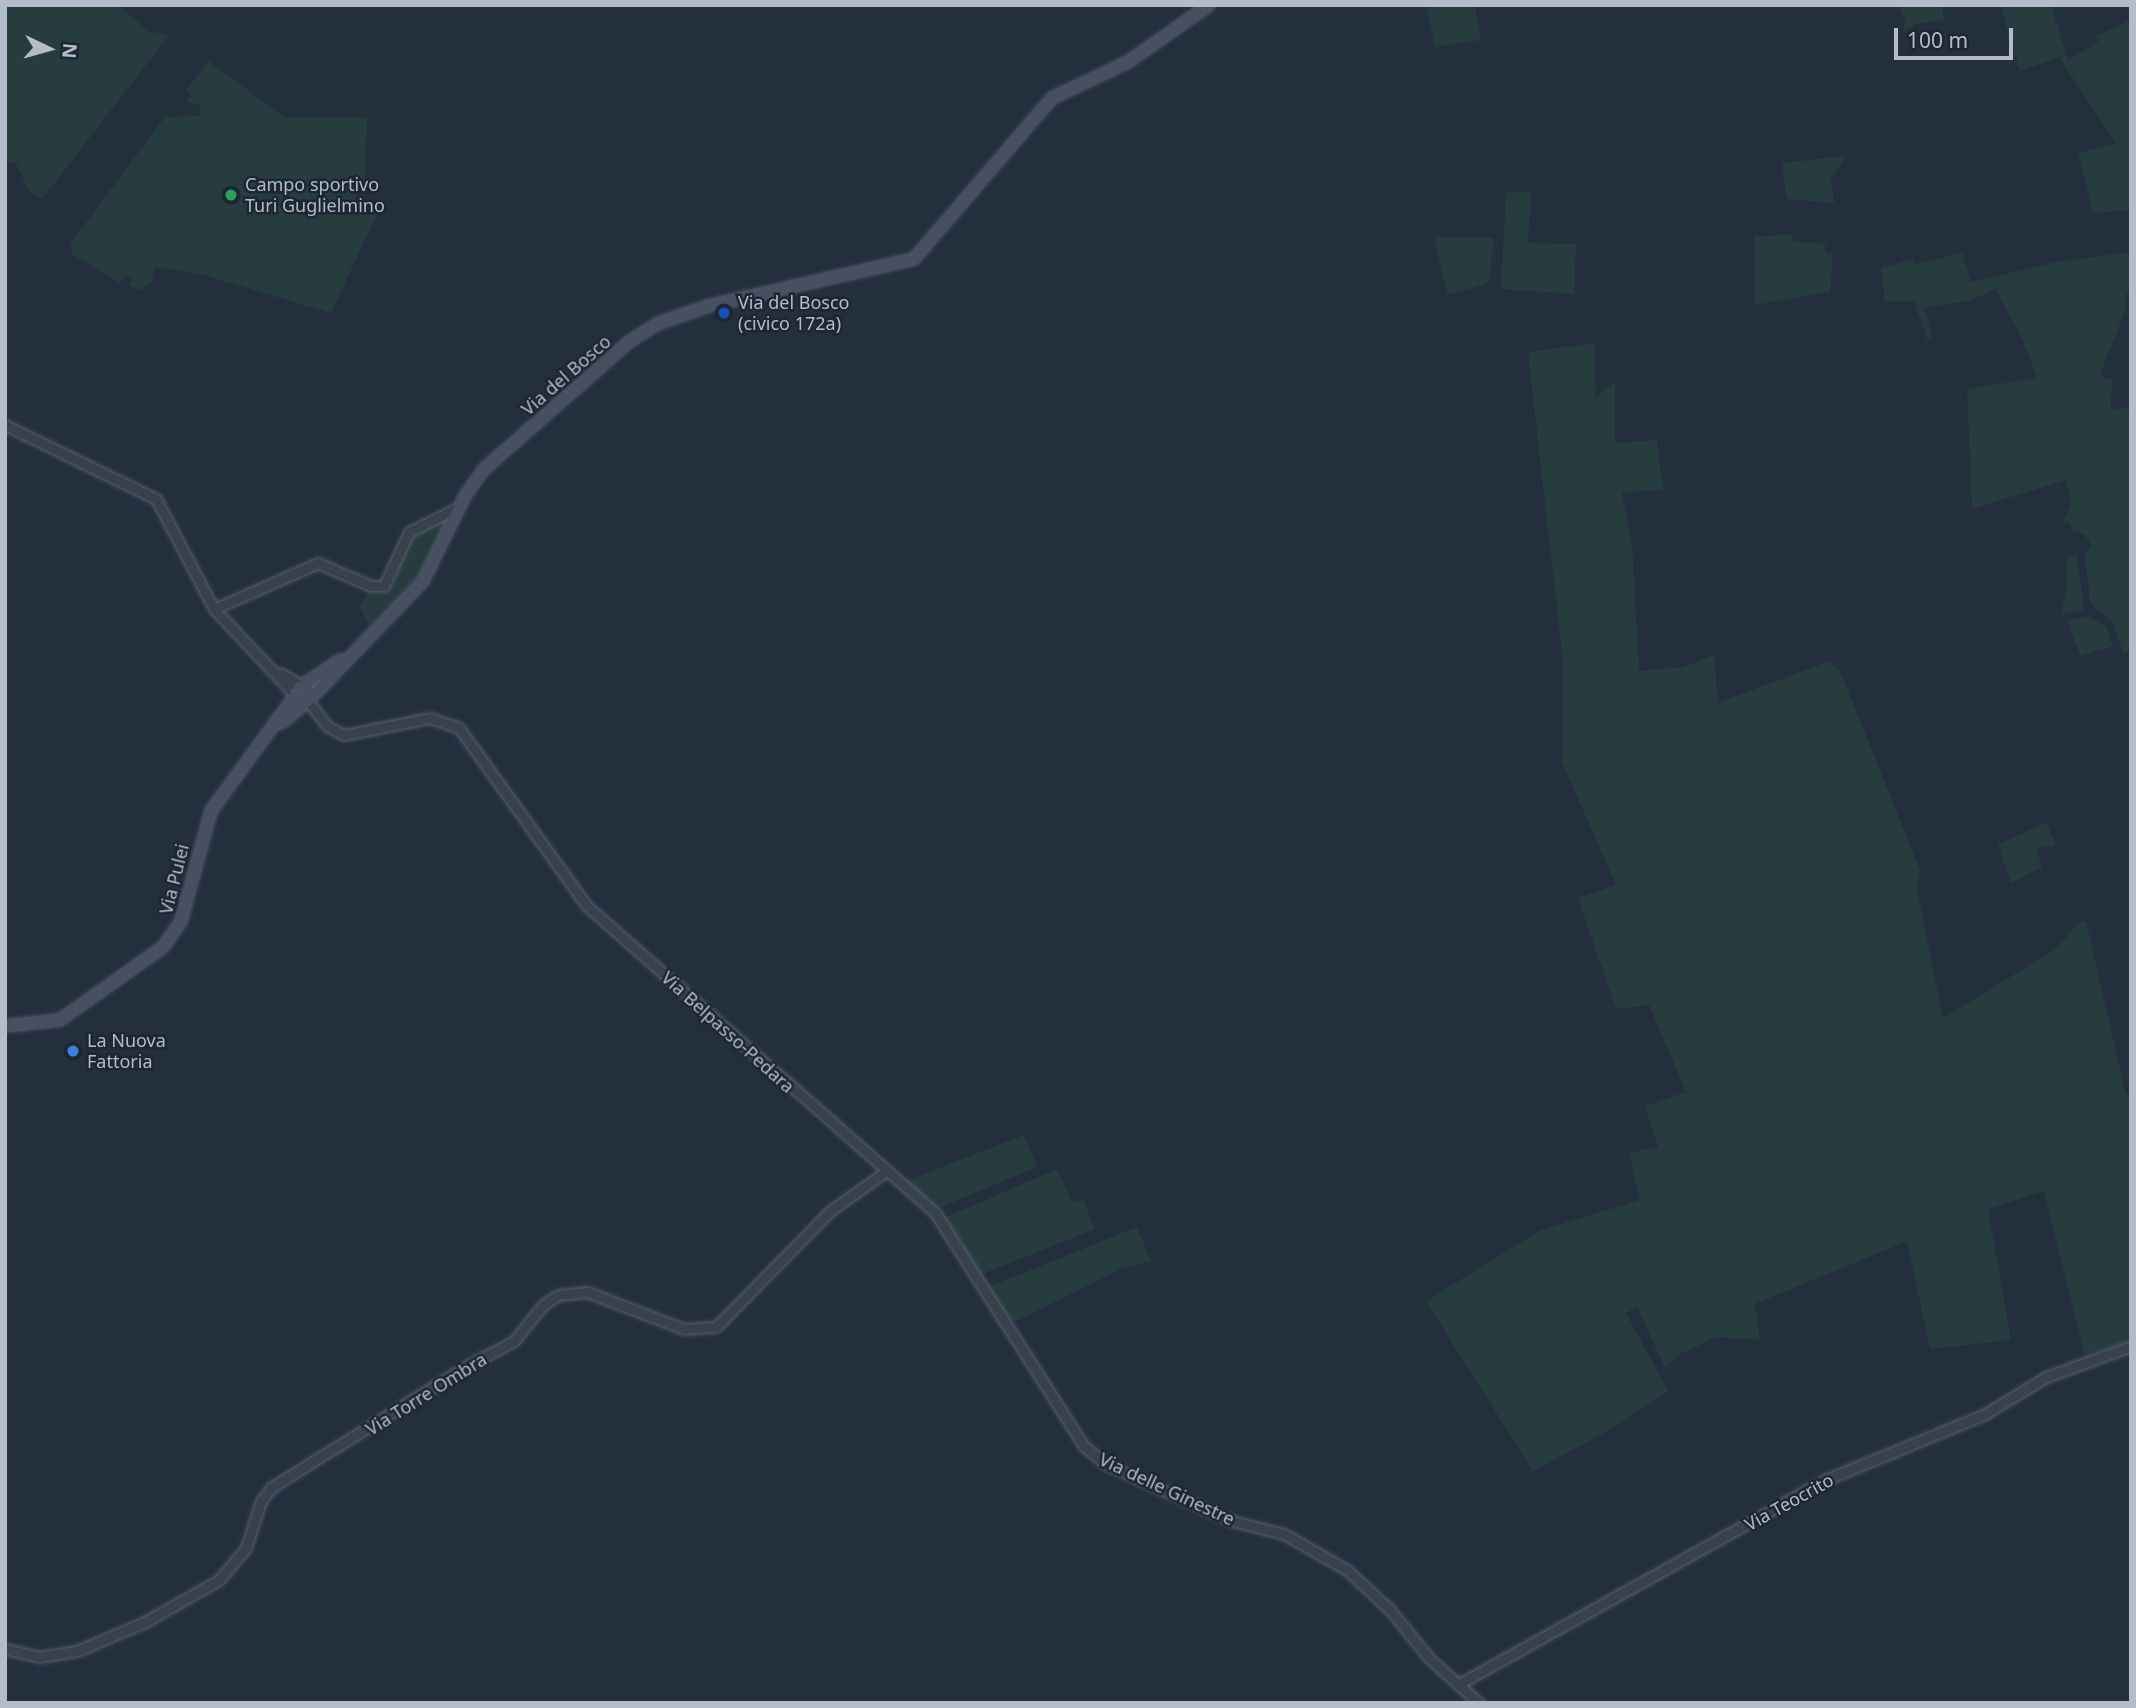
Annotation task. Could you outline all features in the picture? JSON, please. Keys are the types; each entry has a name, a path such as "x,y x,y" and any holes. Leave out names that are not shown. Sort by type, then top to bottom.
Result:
{"main road":[{"name":"Via del Bosco","path":"459,507 500,453 643,331 708,306 914,259 1052,98 1128,62 1209,5"},
{"path":"302,696 358,647 423,581 459,507"},
{"path":"302,696 358,647"},
{"name":"Via Pulei","path":"5,1026 60,1020 163,947 181,921 211,811 267,734 302,696"}],"street":[{"path":"5,425 156,499 214,609 302,696"},
{"name":"Via del Bosco","path":"214,609 310,564 331,566 371,586 384,586 410,532 459,507"},
{"path":"269,666 302,696"},
{"name":"Via Belpasso-Pedara","path":"302,696 323,722 344,735 430,719 459,728 587,906 885,1172 936,1214 1084,1446"},
{"name":"Via Torre Ombra","path":"5,1650 39,1657 77,1651 145,1622 219,1580 246,1548 261,1502 272,1488 463,1368 514,1341 543,1305 558,1295 587,1292 684,1329 716,1327 830,1211 885,1172"},
{"name":"Via Teocrito","path":"1458,1684 1825,1480 1985,1414 2046,1377 2131,1346"},
{"name":"Via delle Ginestre","path":"1084,1446 1107,1465 1233,1521 1284,1534 1347,1570 1479,1703"}],"green space":[{"path":"5,5 118,5 149,32 170,34 42,199 30,193 16,164 5,161"},
{"path":"1426,5 1475,5 1481,40 1435,47"},
{"path":"1898,5 1942,5 1944,20 1915,24 1902,35 1905,20"},
{"path":"2000,5 2051,5 2068,60 2098,42 2096,36 2131,20 2131,210 2093,213 2078,153 2116,143 2059,57 2020,71"},
{"name":"Campo sportivo Turi Guglielmino","path":"208,61 284,117 367,118 365,180 357,181 355,209 378,212 331,313 204,275 154,267 152,282 140,290 128,286 132,280 126,275 120,283 72,254 70,244 165,117 200,116 200,106 187,101 191,95 186,91"},
{"path":"1846,156 1831,178 1834,203 1787,199 1782,163"},
{"path":"1506,192 1531,192 1528,243 1576,244 1574,294 1501,289"},
{"path":"1792,234 1793,241 1825,244 1825,252 1833,253 1830,292 1754,305 1754,237"},
{"path":"1434,237 1494,238 1489,283 1447,295"},
{"path":"2131,252 2131,293 2126,294 2125,311 2101,372 2101,377 2112,379 2111,409 2131,408 2131,652 2123,653 2114,624 2090,603 2085,553 2092,546 2084,534 2071,531 2070,523 2063,523 2071,504 2066,480 1972,509 1967,389 2037,378 2022,338 1995,289 1970,301 1924,307 1933,338 1927,339 1914,301 1885,302 1881,268 1912,259 1915,264 1962,253 1971,282 2056,262"},
{"path":"1594,343 1596,398 1615,381 1615,443 1657,440 1663,490 1622,492 1632,545 1639,671 1683,667 1714,655 1718,703 1830,661 1840,671 1920,870 1917,889 1943,1018 2056,949 2078,923 2086,921 2126,1095 2131,1094 2131,1341 2085,1356 2044,1191 1988,1209 2011,1340 1930,1349 1907,1241 1755,1304 1760,1340 1716,1337 1680,1354 1665,1368 1637,1307 1626,1313 1668,1391 1606,1432 1533,1471 1426,1301 1541,1230 1640,1200 1629,1153 1658,1147 1645,1106 1686,1092 1649,1005 1616,1009 1578,898 1616,885 1562,762 1562,653 1528,352"},
{"path":"441,519 446,524 422,572 369,626 360,607 369,591 384,591 393,585 408,542"},
{"path":"2077,555 2084,610 2061,614 2067,588 2067,557"},
{"path":"2088,616 2106,626 2113,646 2080,656 2067,620"},
{"path":"2046,822 2056,846 2036,848 2042,867 2011,883 1998,845"},
{"path":"1024,1135 1037,1167 939,1208 904,1182"},
{"path":"1057,1169 1072,1202 1083,1199 1095,1229 977,1276 944,1218"},
{"path":"1137,1227 1151,1261 1122,1268 1019,1320 1009,1321 986,1288"}],"place":[{"name":"Campo sportivo Turi Guglielmino","path":"231,195"},
{"name":"Via del Bosco (civico 172a)","path":"724,313"},
{"name":"La Nuova Fattoria","path":"73,1051"}]}
